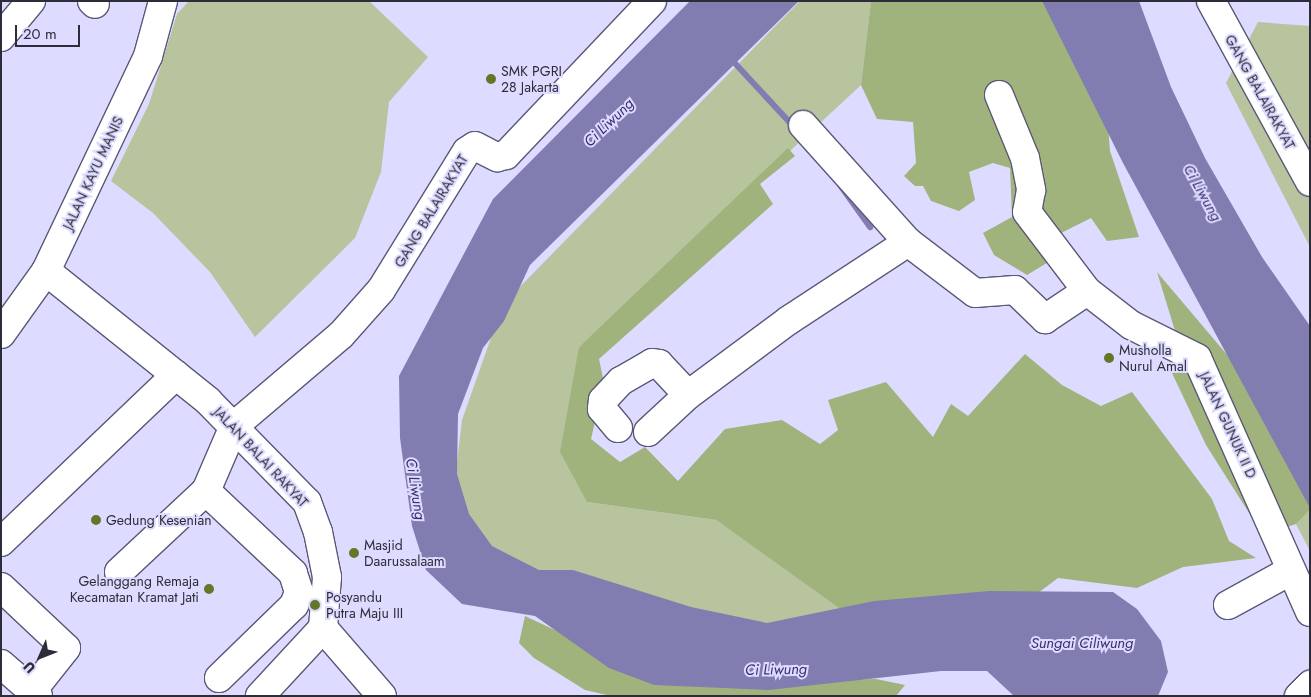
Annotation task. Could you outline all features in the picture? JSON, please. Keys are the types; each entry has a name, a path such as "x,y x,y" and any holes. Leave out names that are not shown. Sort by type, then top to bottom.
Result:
{"street":[{"name":"JALAN KAYU MANIS","path":"1,334 46,271 148,56 162,1"},
{"name":"GANG BALAIRAKYAT","path":"234,426 341,335 382,290 468,151 475,146 497,157 506,155 652,1"},
{"name":"GANG BALAIRAKYAT","path":"1211,1 1310,182"},
{"path":"1,37 17,6"},
{"name":"JALAN GUNUK II D","path":"999,96 1026,158 1031,190 1027,212 1087,291 1131,325 1197,358 1290,571 1310,612"},
{"path":"803,125 908,242 975,293 1015,290 1045,319 1087,291"},
{"path":"648,432 688,395 789,320 908,242"},
{"name":"JALAN BALAI RAKYAT","path":"46,271 176,375 234,426 307,502 318,532 327,577 323,628"},
{"path":"618,428 602,409 603,400 621,381 652,363 659,364 688,395"},
{"path":"1,542 176,375"},
{"path":"119,572 206,491 234,426"},
{"path":"206,491 293,573 299,592 294,605 219,678"},
{"path":"1228,605 1290,571"},
{"path":"1,587 66,648 35,693 1,664"},
{"path":"260,696 323,628 382,696"},
{"path":"1299,696 1310,685"}],"green space":[{"path":"189,1 369,1 428,57 389,102 381,172 355,238 255,337 210,272 153,213 111,181 149,104 177,14"},
{"path":"800,1 871,1 861,85 579,347 587,502 716,520 882,639 702,630 502,558 451,514 462,420 503,304"},
{"path":"871,1 1076,1 1108,124 1110,151 1139,237 1107,241 1091,218 1049,239 1055,258 1027,275 994,255 983,233 1012,217 1010,168 993,163 969,172 975,200 959,211 931,201 923,186 915,186 904,176 916,163 913,122 877,119 861,85"},
{"path":"1258,22 1310,26 1310,247 1226,83"},
{"path":"788,148 795,156 760,184 773,204 599,359 604,383 591,439 620,462 645,447 678,481 725,429 782,420 820,444 838,430 828,400 886,382 933,437 951,404 968,416 1025,354 1062,385 1101,406 1132,392 1212,499 1229,541 1256,558 1183,567 1137,588 1058,578 1038,593 882,639 716,520 587,502 560,452 579,347"},
{"path":"1157,272 1234,363 1310,469 1310,510 1296,524 1263,535 1206,445 1172,373 1183,357"},
{"path":"1310,510 1310,551 1296,524"},
{"path":"525,616 668,683 876,679 905,685 896,696 611,696 585,690 534,658 519,643"}],"water":[{"name":"Sungai Ciliwung","path":"690,1 799,1 530,265 504,321 483,348 458,414 457,474 469,514 492,546 539,570 573,570 691,607 767,623 874,601 989,591 1113,592 1137,609 1161,641 1168,672 1158,696 1014,696 987,671 941,671 769,690 654,685 609,668 535,616 462,604 426,570 412,526 400,438 399,376 493,199"},
{"name":"Ci Liwung","path":"1042,1 1139,1 1171,87 1205,158 1262,257 1310,326 1310,508 1123,163"}],"waterway":[{"path":"731,59 795,128"},
{"path":"840,185 870,227"}],"place":[{"name":"SMK PGRI 28 Jakarta","path":"491,79"},
{"name":"Musholla Nurul Amal","path":"1109,358"},
{"name":"Gedung Kesenian","path":"96,520"},
{"name":"Masjid Daarussalaam","path":"354,553"},
{"name":"Gelanggang Remaja Kecamatan Kramat Jati","path":"209,589"},
{"name":"Posyandu Putra Maju III","path":"315,605"}]}
